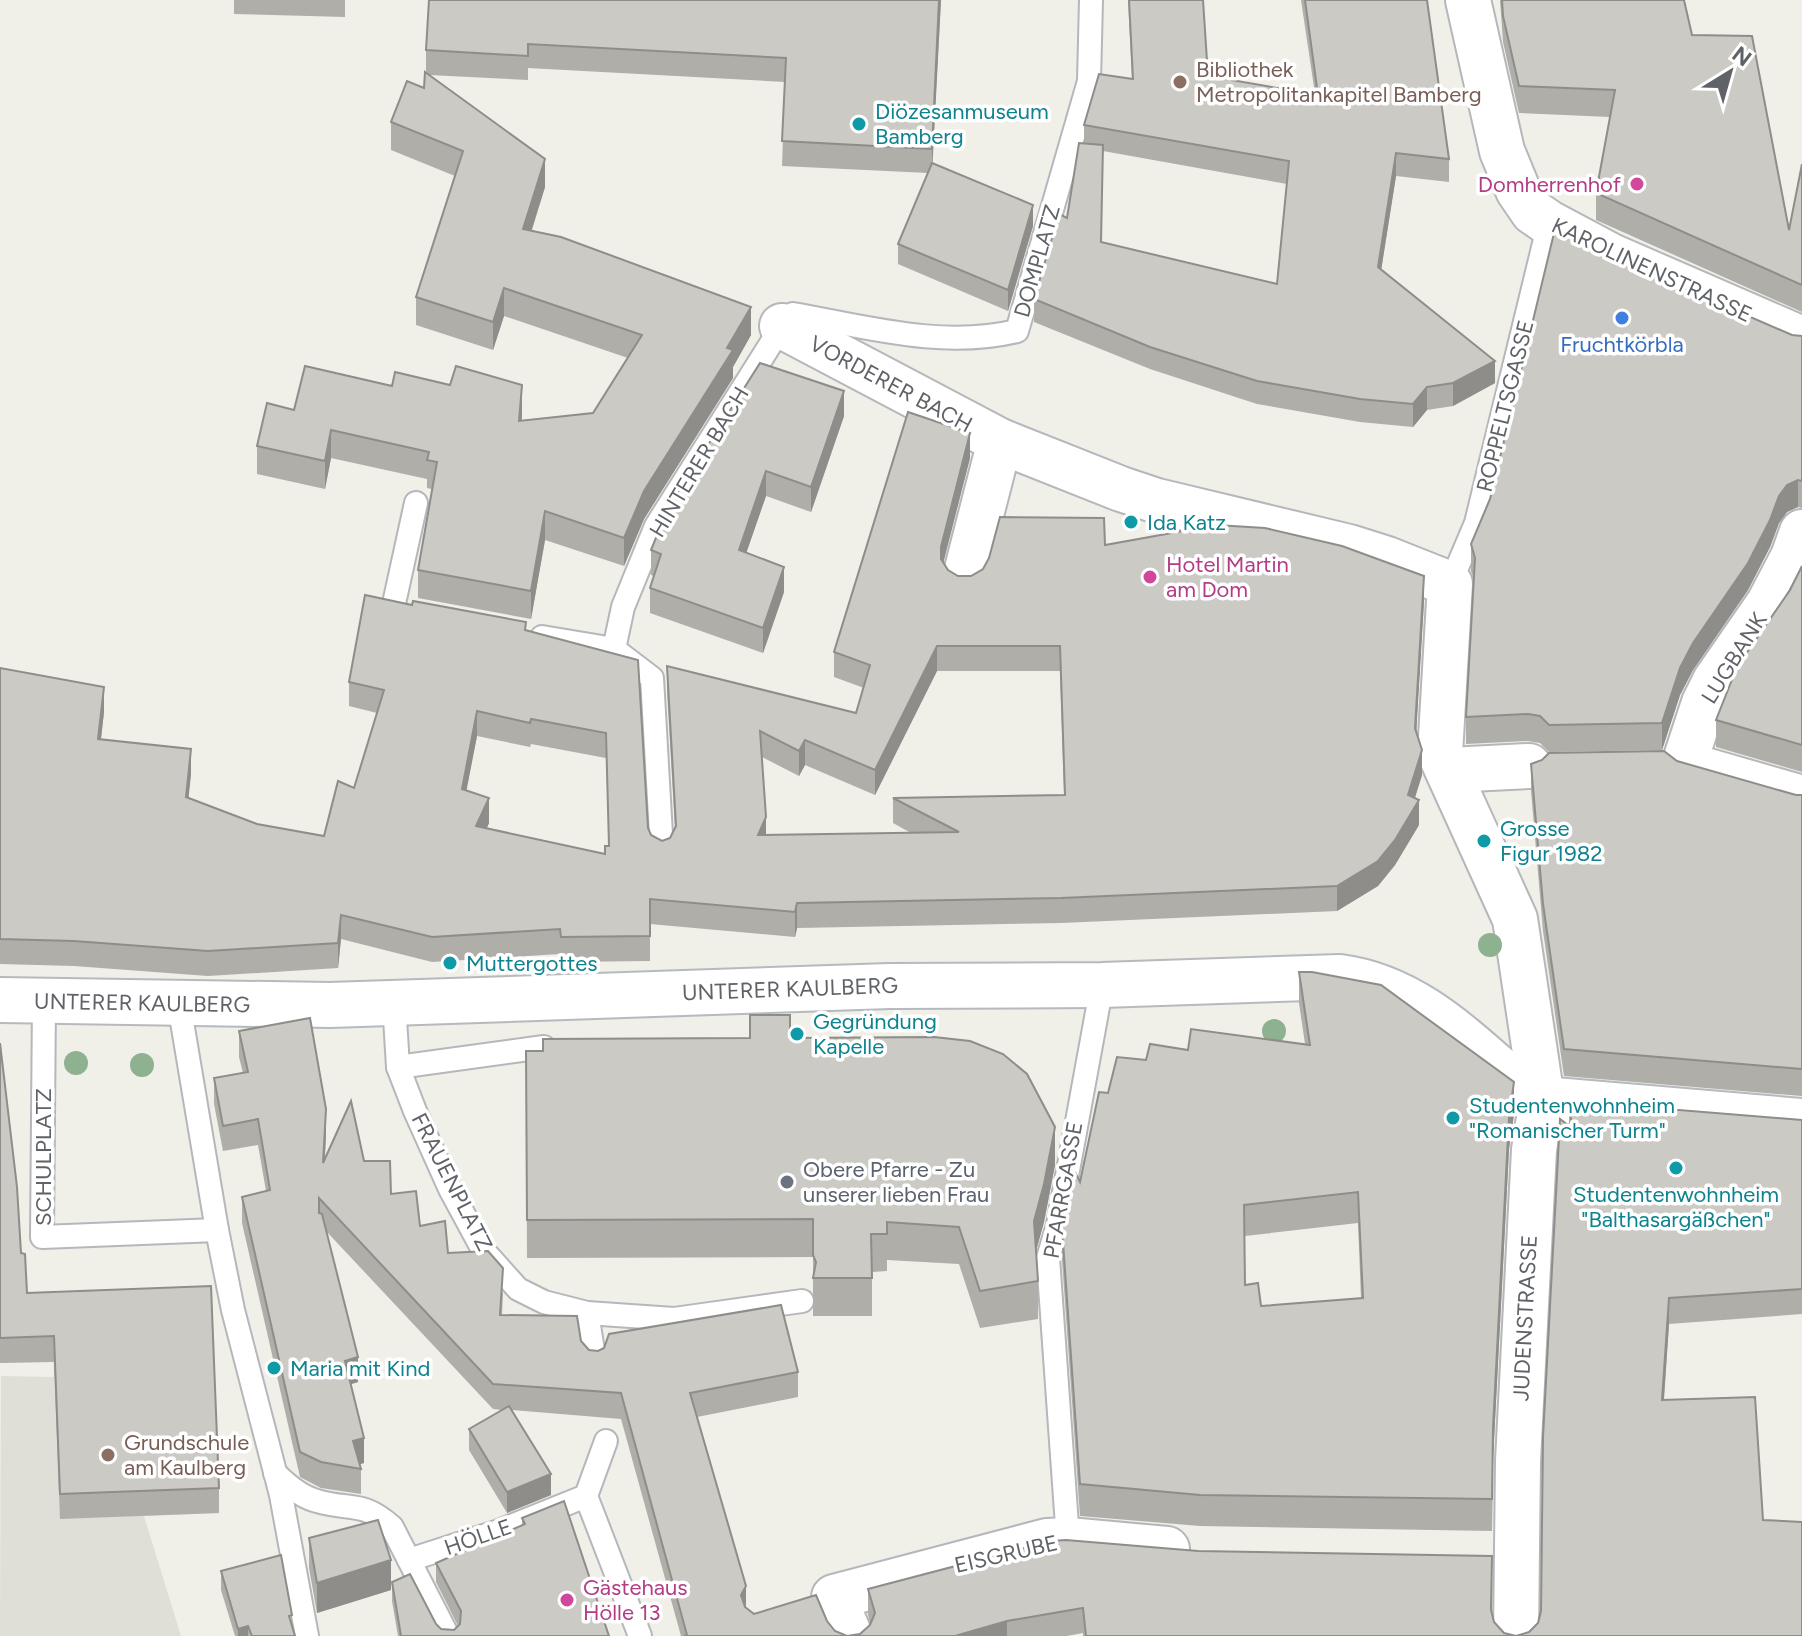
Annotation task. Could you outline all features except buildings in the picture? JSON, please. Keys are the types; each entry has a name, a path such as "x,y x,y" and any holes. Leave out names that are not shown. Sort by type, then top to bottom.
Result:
{"street":[{"name":"KAROLINENSTRASSE","path":"1468,0 1502,151 1518,190 1533,212 1611,256 1802,339"},
{"name":"VORDERER BACH","path":"782,326 1000,441 1157,501 1349,547 1450,584"},
{"name":"VORDERER BACH","path":"965,577 1000,441"},
{"name":"LUGBANK","path":"1802,532 1769,603 1715,681 1676,764 1802,798"},
{"path":"1450,584 1445,762 1537,766"},
{"name":"JUDENSTRASSE","path":"1445,762 1515,919 1542,1099 1534,1150 1518,1461 1516,1636"},
{"name":"UNTERER KAULBERG","path":"0,1000 330,1005 890,986 1102,985 1340,977 1366,980 1395,991 1427,1009 1525,1091 1542,1099"},
{"path":"1542,1099 1802,1121"},
{"name":"EISGRUBE","path":"830,1613 1047,1541 1205,1551"},
{"path":"1472,1556 1517,1556"}],"lane":[{"name":"DOMPLATZ","path":"782,326 793,314 906,334 962,340 1017,331 1089,81 1091,0"},
{"name":"ROPPELTSGASSE","path":"1450,584 1476,523 1549,223"},
{"name":"HINTERER BACH","path":"614,649 623,607 656,526 782,326"},
{"path":"393,608 416,503"},
{"path":"513,632 614,649 652,678 662,852"},
{"name":"PFARRGASSE","path":"1068,1540 1048,1258 1058,1225 1102,985"},
{"name":"SCHULPLATZ","path":"44,1001 42,1237 217,1230"},
{"name":"FRAUENPLATZ","path":"394,1002 398,1067 450,1189 483,1250 518,1289 544,1302 587,1313 674,1319 802,1301"},
{"path":"179,1004 233,1310 278,1484 307,1636"},
{"path":"398,1067 544,1047"},
{"path":"587,1313 595,1363"},
{"path":"606,1441 586,1496 640,1636"},
{"path":"278,1484 316,1501 363,1508 378,1514 392,1527 448,1636"},
{"name":"HÖLLE","path":"409,1560 499,1531 586,1496"}],"shaded area":[{"name":"Grundschule am Kaulberg","path":"211,1311 219,1513 144,1516 181,1636 0,1636 1,1376 54,1377 52,1317"}],"place":[{"name":"Bibliothek Metropolitankapitel Bamberg","path":"1180,82"},
{"name":"Diözesanmuseum Bamberg","path":"859,124"},
{"name":"Domherrenhof","path":"1637,184"},
{"name":"Fruchtkörbla","path":"1622,318"},
{"name":"Ida Katz","path":"1131,522"},
{"name":"Hotel Martin am Dom","path":"1150,577"},
{"name":"Grosse Figur 1982","path":"1484,841"},
{"name":"Muttergottes","path":"450,963"},
{"name":"Gegründung Kapelle","path":"797,1034"},
{"name":"Studentenwohnheim \"Romanischer Turm\"","path":"1453,1118"},
{"name":"Studentenwohnheim \"Balthasargäßchen\"","path":"1676,1168"},
{"name":"Obere Pfarre - Zu unserer lieben Frau","path":"787,1182"},
{"name":"Maria mit Kind","path":"274,1368"},
{"name":"Grundschule am Kaulberg","path":"108,1455"},
{"name":"Gästehaus Hölle 13","path":"567,1600"}]}
